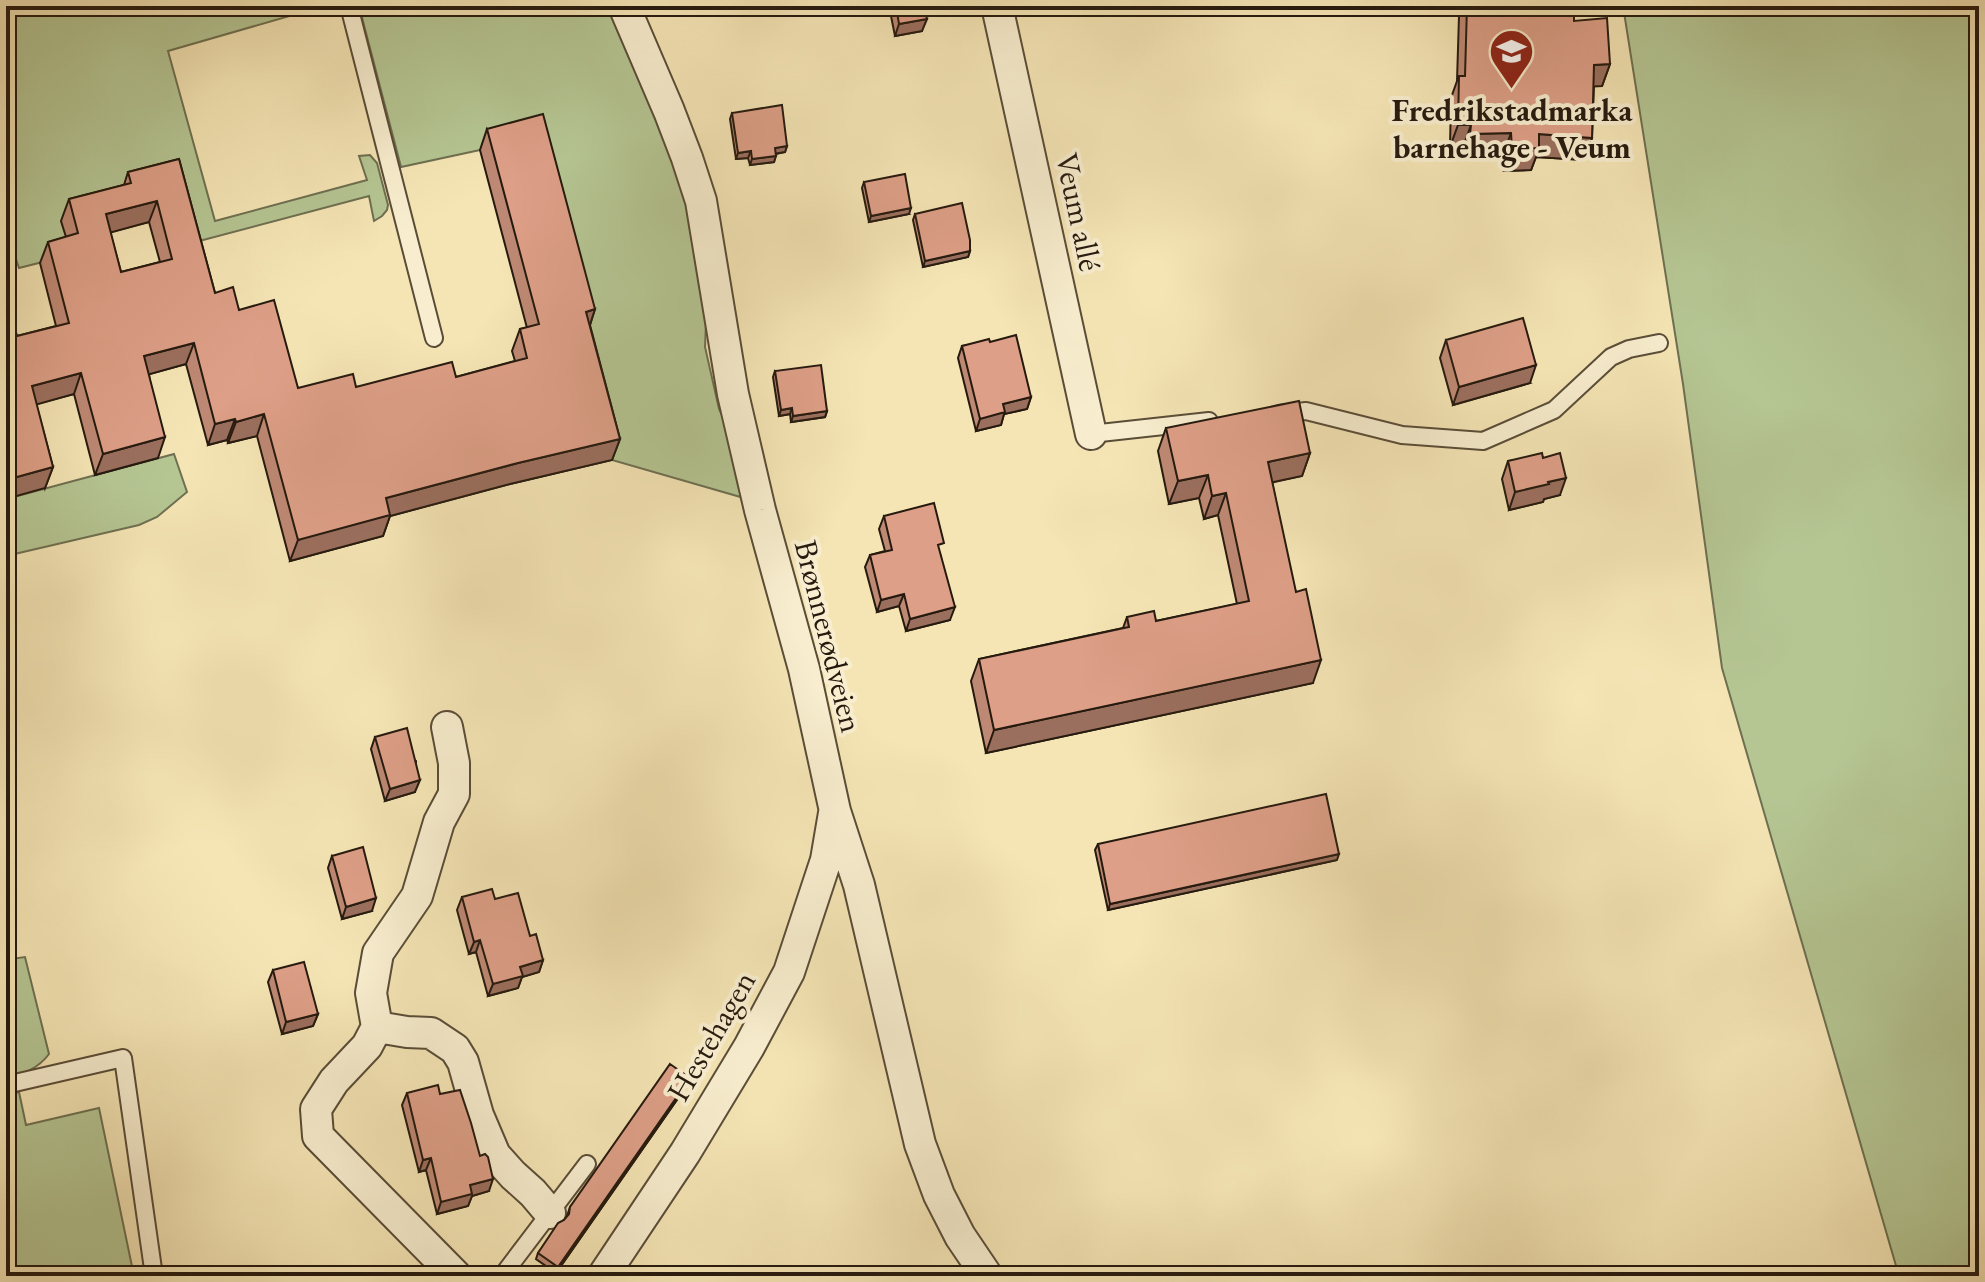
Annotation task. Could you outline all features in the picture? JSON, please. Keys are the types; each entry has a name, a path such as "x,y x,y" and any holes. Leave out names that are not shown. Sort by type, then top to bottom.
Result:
{"street":[{"name":"Brønnerødveien","path":"624,6 669,111 701,201 733,394 760,510 804,669 835,811 859,885 920,1144 939,1195 960,1236 987,1276"},
{"name":"Veum allé","path":"997,6 1091,434"},
{"path":"447,727 454,763 454,794 439,822 417,896 378,953 371,993 377,1027 367,1046 334,1081 316,1109 318,1136 456,1276"},
{"name":"Hestehagen","path":"603,1276 685,1153 749,1047 789,972 826,860 835,811"},
{"path":"377,1027 431,1033 455,1049 463,1062 478,1115 495,1155 550,1213"}],"lane":[{"path":"349,6 434,338"},
{"path":"1260,416 1306,411 1402,435 1483,441 1554,410 1611,357 1629,349 1659,343"},
{"path":"1091,434 1229,419"},
{"path":"6,1085 123,1058 154,1276"},
{"path":"502,1276 587,1164"}],"green space":[{"path":"6,6 324,6 168,51 215,221 367,180 359,156 370,155 377,163 387,210 374,221 369,196 188,244 171,180 70,255 19,268 16,259 6,262"},
{"path":"359,6 610,6 681,162 707,298 705,347 719,409 729,430 744,498 612,460 586,362 535,135 401,167"},
{"path":"1623,6 1979,6 1979,1276 1899,1276 1722,668 1683,384"},
{"path":"174,454 187,492 157,517 139,525 6,556 6,499"},
{"path":"6,942 11,959 25,957 49,1054 30,1070 6,1078"},
{"path":"19,1092 26,1125 99,1108 134,1276 6,1276 6,1095"}],"building":[{"path":"896,6 924,6 927,19 899,24"},
{"path":"1467,6 1574,6 1574,21 1607,18 1610,64 1594,65 1592,138 1539,134 1539,148 1512,149 1511,133 1470,134 1471,125 1458,125 1459,76 1465,76"},
{"path":"782,105 787,146 775,148 776,156 752,159 751,151 738,153 732,113"},
{"path":"543,114 595,309 586,312 620,439 386,498 390,515 298,540 264,414 215,424 194,343 144,356 165,437 103,454 81,373 32,386 53,467 6,480 6,294 17,336 69,323 48,242 78,233 69,199 131,183 128,172 179,159 215,293 233,287 239,310 274,300 298,388 353,374 356,387 452,362 456,377 527,358 520,329 539,324 487,129","holes":["157,201 172,259 121,272 106,214"]},
{"path":"905,174 911,208 871,216 864,182"},
{"path":"962,203 970,251 925,261 915,214"},
{"path":"1523,318 1536,365 1459,387 1446,340"},
{"path":"1016,335 1031,397 1003,404 1005,412 980,419 962,346"},
{"path":"821,365 827,411 793,416 792,408 781,410 775,371"},
{"path":"1299,401 1310,453 1268,462 1296,592 1306,589 1321,660 994,730 979,659 1129,627 1127,617 1154,611 1156,621 1249,601 1226,493 1212,496 1208,475 1178,481 1166,428"},
{"path":"1542,453 1543,458 1560,453 1566,478 1515,492 1508,461"},
{"path":"934,503 944,543 938,545 955,607 910,619 904,594 881,600 870,555 892,550 884,516"},
{"path":"407,728 420,780 390,789 375,737"},
{"path":"1326,794 1339,854 1110,904 1098,844"},
{"path":"363,847 376,898 346,907 332,856"},
{"path":"492,889 495,899 518,893 530,936 536,934 543,960 520,967 523,976 493,984 480,940 474,942 462,897"},
{"path":"304,962 318,1014 286,1022 273,970"},
{"path":"670,1064 690,1078 558,1267 538,1253 558,1223 569,1214 570,1207"},
{"path":"438,1085 440,1094 460,1090 480,1156 485,1154 488,1157 493,1179 470,1185 472,1194 441,1202 431,1158 423,1160 407,1093"},
{"path":"410,1268 418,1276 402,1276"}],"place":[{"name":"Fredrikstadmarka barnehage - Veum","path":"1512,90"}]}
